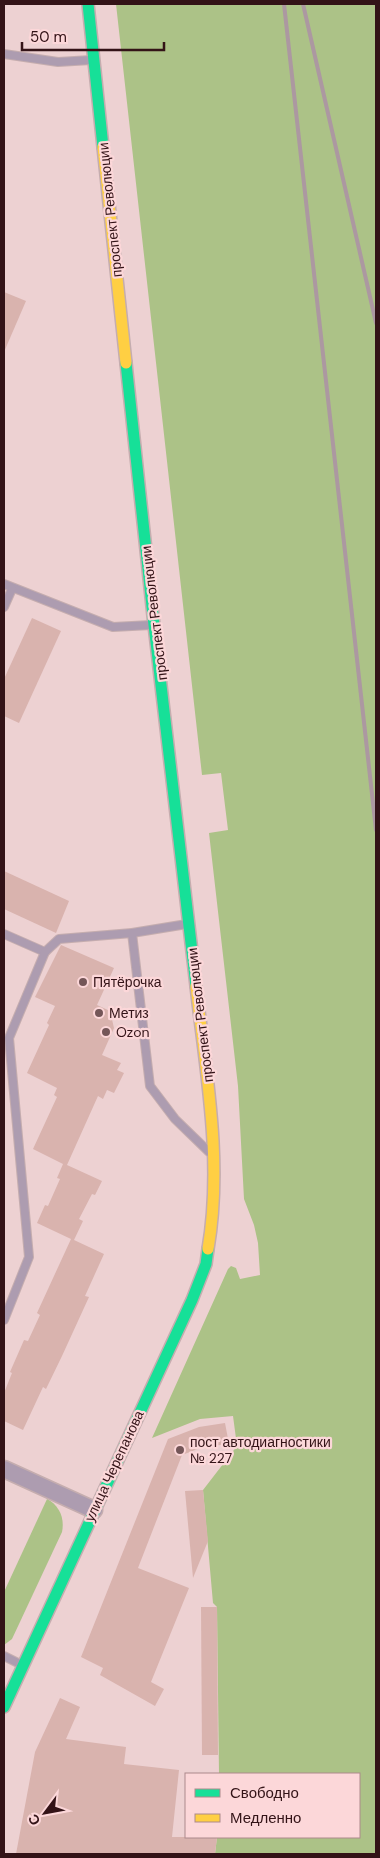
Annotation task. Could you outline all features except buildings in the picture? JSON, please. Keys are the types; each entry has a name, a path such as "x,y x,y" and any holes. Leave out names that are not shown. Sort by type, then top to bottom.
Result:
{"main road":[{"name":"проспект Революции","path":"88,4 154,625 210,1107 214,1157 213,1222"},
{"name":"улица Черепанова","path":"4,1706 192,1300 206,1264 213,1222"}],"street":[{"path":"4,1468 94,1510"}],"lane":[{"path":"4,54 58,62 94,60"},
{"path":"4,584 113,627 154,625"},
{"path":"4,607 12,588"},
{"path":"4,1320 29,1257 8,1038 45,952 60,939 132,933 189,923"},
{"path":"132,933 150,1086 174,1120 214,1157"},
{"path":"4,934 45,952"},
{"path":"4,1656 23,1665"}],"green space":[{"path":"116,4 376,4 376,1854 215,1854 217,1838 360,1838 360,1773 219,1773 217,1607 213,1603 203,1490 237,1446 233,1416 200,1419 152,1438 228,1269 231,1266 236,1268 240,1279 260,1275 258,1243 254,1225 244,1199 238,1086 209,833 228,830 221,773 202,775"},
{"path":"47,1499 60,1512 63,1522 62,1532 12,1639 4,1645 4,1592"}],"railway":[{"path":"284,4 376,830"},
{"path":"303,4 376,323"}],"traffic: fast":[{"path":"88,4 103,147"},
{"path":"126,363 196,986"},
{"path":"4,1707 192,1300 206,1264 208,1249"}],"traffic: slow":[{"path":"103,147 126,363"},
{"path":"196,986 208,1085 213,1150 214,1183 208,1249"}],"place":[{"name":"Пятёрочка","path":"83,982"},
{"name":"Метиз","path":"99,1013"},
{"name":"Ozon","path":"106,1032"},
{"name":"пост автодиагностики № 227","path":"180,1450"}]}
